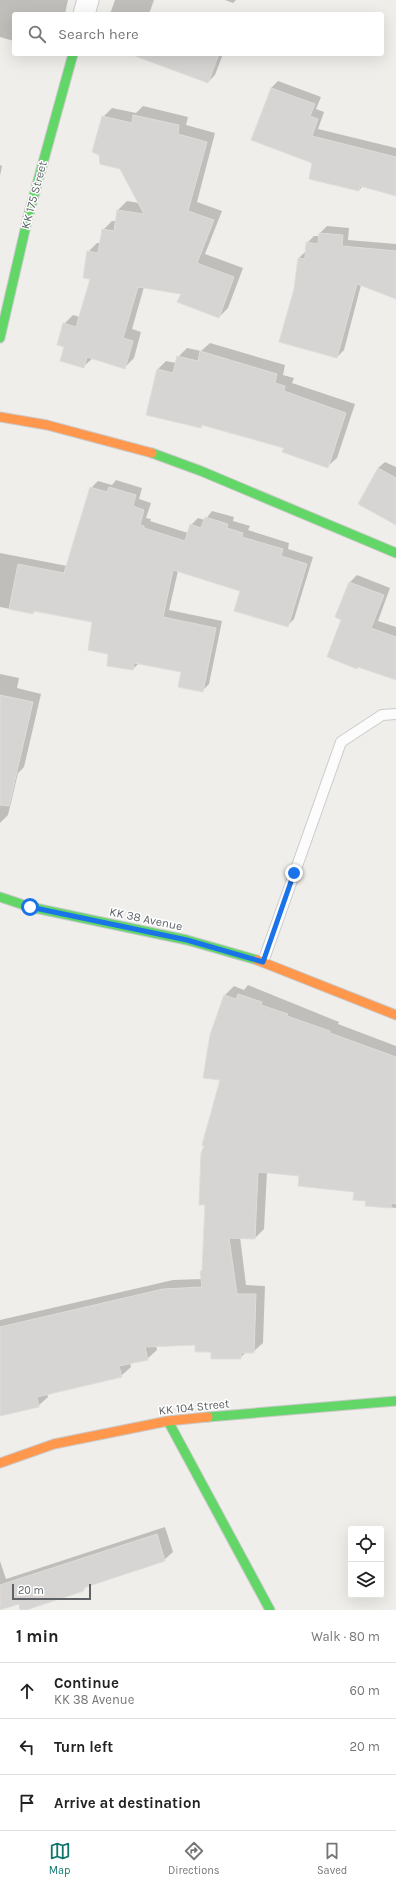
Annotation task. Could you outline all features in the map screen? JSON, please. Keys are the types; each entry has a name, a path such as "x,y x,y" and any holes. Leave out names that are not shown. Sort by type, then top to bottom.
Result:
{"street":[{"path":"85,12 88,0"},
{"name":"KK 175 Street","path":"0,338 28,217 72,56"},
{"path":"0,417 47,425 137,448 201,471 396,553"},
{"name":"KK 38 Avenue","path":"0,897 30,907 187,940 263,962 396,1015"},
{"name":"KK 104 Street","path":"0,1463 54,1444 168,1421 396,1401"},
{"path":"168,1421 270,1610"}],"lane":[{"path":"263,962 340,742 382,714 396,714"}],"building":[{"path":"135,56 218,56 208,83"},
{"path":"271,88 315,104 310,116 318,119 312,136 396,157 396,196 360,186 359,191 309,179 312,163 251,140"},
{"path":"133,115 179,125 178,134 207,142 188,211 214,220 197,263 234,277 219,318 177,302 181,294 138,287 123,338 133,341 125,369 87,357 84,368 60,361 64,347 57,345 63,323 76,327 90,279 83,278 87,251 98,253 102,229 114,231 117,210 144,214 120,169 100,164 99,155 92,152 102,116 132,123"},
{"path":"319,233 343,235 342,246 396,251 396,299 357,284 337,358 279,342 294,289 298,258 305,259 306,242 318,244"},
{"path":"200,351 277,374 275,383 285,386 284,391 346,413 328,468 282,452 284,448 202,425 201,428 146,415 157,369 173,373 177,356 198,361"},
{"path":"378,468 396,478 396,525 358,504"},
{"path":"90,487 107,492 109,487 136,495 133,506 144,510 140,525 144,526 144,528 185,541 190,524 201,528 205,517 228,524 227,528 243,533 242,537 283,549 281,556 307,564 288,627 234,611 240,591 173,570 163,617 216,628 203,692 178,687 181,672 134,663 133,670 107,666 108,654 88,650 92,622 34,611 33,614 9,609 18,564 64,573"},
{"path":"349,582 384,595 371,628 396,637 396,680 358,667 357,669 327,657 341,620 335,617"},
{"path":"0,695 33,702 9,806 0,805"},
{"path":"238,994 262,1002 261,1005 288,1014 287,1016 396,1057 396,1204 391,1203 391,1208 365,1206 366,1201 353,1200 354,1192 298,1186 299,1176 258,1172 255,1239 229,1238 237,1294 256,1294 254,1353 241,1353 241,1359 211,1359 211,1352 195,1352 195,1345 145,1347 148,1360 119,1366 122,1377 37,1397 39,1407 0,1416 0,1327 163,1289 202,1287 200,1271 202,1271 205,1205 199,1205 201,1153 220,1080 203,1078 210,1035 224,995 236,999"},
{"path":"157,1534 165,1561 83,1588 84,1591 26,1610 20,1610 19,1604 0,1610 0,1585"}],"traffic: fast":[{"path":"0,338 28,217 72,56"},
{"path":"152,453 201,471 396,553"},
{"path":"0,897 30,907 187,940 257,960"},
{"path":"208,1417 396,1401"},
{"path":"168,1421 270,1610"}],"traffic: slow":[{"path":"0,417 47,425 152,453"},
{"path":"257,960 396,1015"},
{"path":"0,1463 54,1444 168,1421 208,1417"}],"route":[{"path":"30,907 187,940 263,962 294,873"}]}
